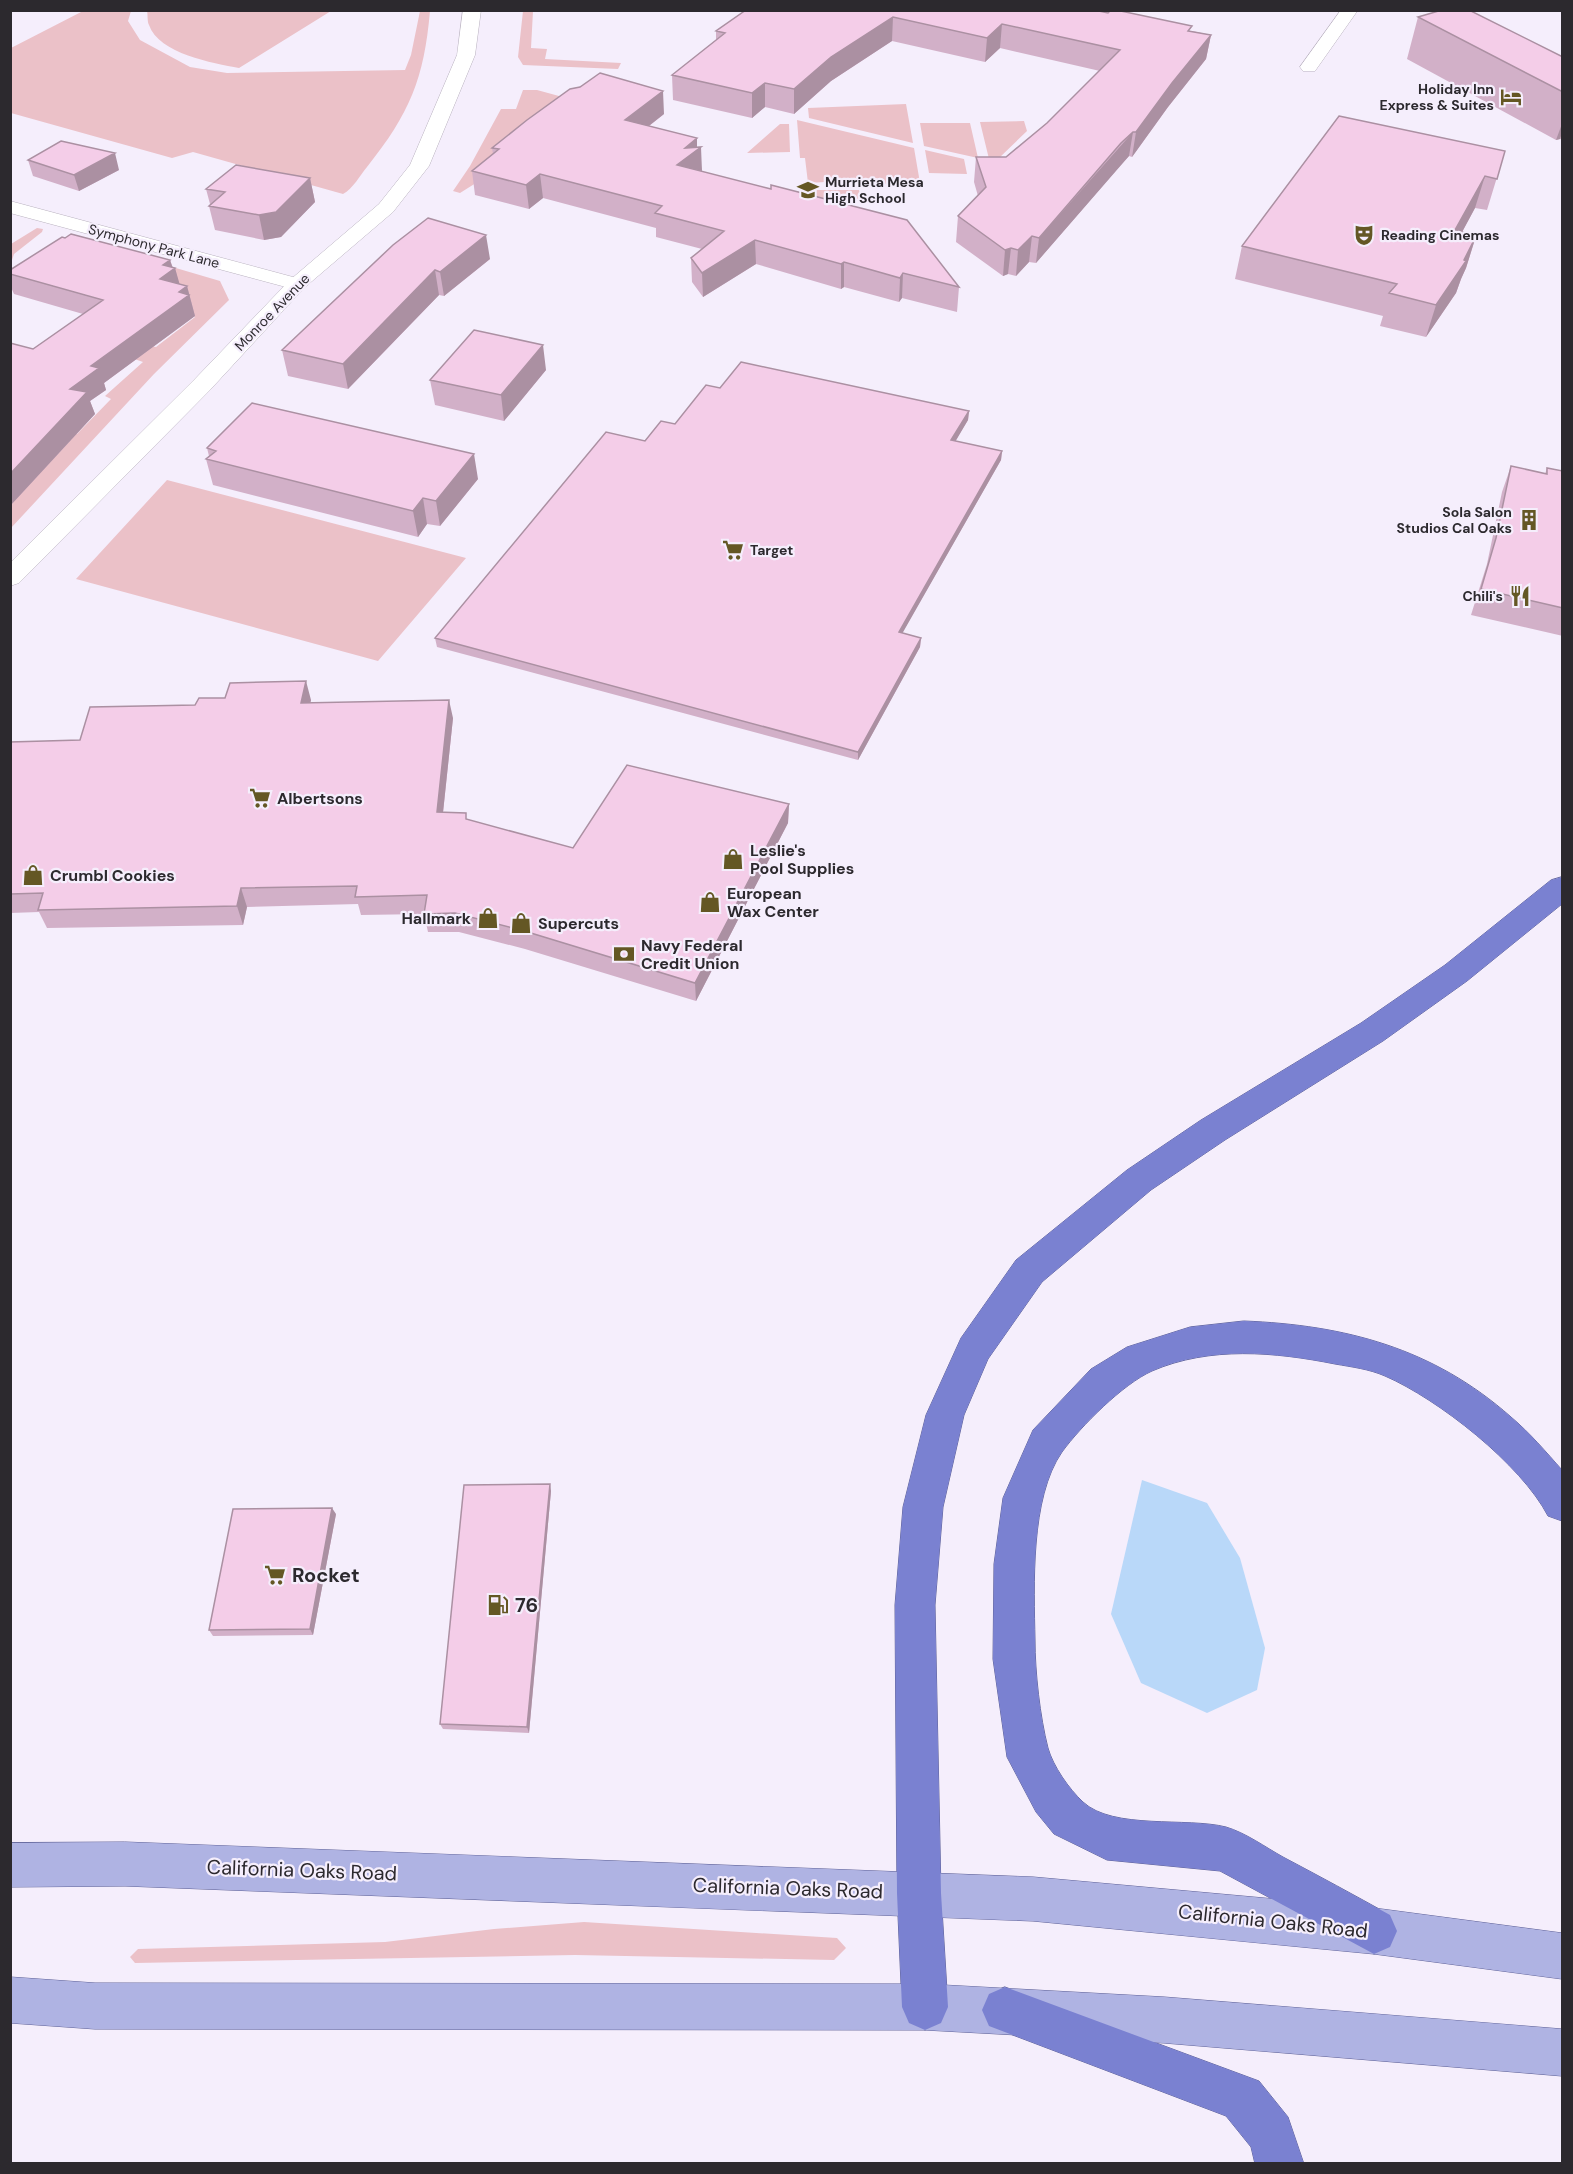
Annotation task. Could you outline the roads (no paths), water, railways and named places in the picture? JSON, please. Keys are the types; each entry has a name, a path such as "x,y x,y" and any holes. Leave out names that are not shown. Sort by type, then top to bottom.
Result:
{"highway":[{"path":"925,2007 919,1893 915,1605 923,1507 945,1415 974,1349 1029,1271 1139,1180 1213,1130 1372,1032 1456,973 1563,888"},
{"path":"1374,1931 1225,1849 1107,1838 1069,1819 1051,1797 1028,1757 1014,1647 1014,1564 1023,1498 1047,1442 1104,1381 1140,1359 1190,1343 1244,1337 1289,1339 1359,1352 1400,1365 1460,1400 1498,1429 1554,1488 1563,1503"},
{"path":"1005,2010 1242,2098 1271,2134 1280,2163"}],"main road":[{"name":"California Oaks Road","path":"10,1865 125,1864 919,1893 1075,1902 1374,1931 1563,1956"},
{"path":"10,2000 95,2006 925,2007 1136,2017 1563,2053"}],"street":[{"name":"Monroe Avenue","path":"10,578 202,385 297,284 386,208 418,166 466,55 472,10"},
{"path":"1309,67 1350,10"},
{"name":"Symphony Park Lane","path":"10,207 297,284"}],"water":[{"path":"1142,1480 1207,1503 1240,1558 1265,1648 1257,1690 1207,1713 1141,1683 1111,1614"}],"place":[{"name":"Holiday Inn Express & Suites","path":"1511,97"},
{"name":"Murrieta Mesa High School","path":"808,190"},
{"name":"Reading Cinemas","path":"1364,235"},
{"name":"Sola Salon Studios Cal Oaks","path":"1529,520"},
{"name":"Target","path":"733,550"},
{"name":"Chili's","path":"1520,596"},
{"name":"Albertsons","path":"260,798"},
{"name":"Leslie's Pool Supplies","path":"733,859"},
{"name":"Crumbl Cookies","path":"33,875"},
{"name":"European Wax Center","path":"710,902"},
{"name":"Hallmark","path":"488,918"},
{"name":"Supercuts","path":"521,923"},
{"name":"Navy Federal Credit Union","path":"624,954"},
{"name":"Rocket","path":"275,1575"},
{"name":"76","path":"498,1605"}]}
